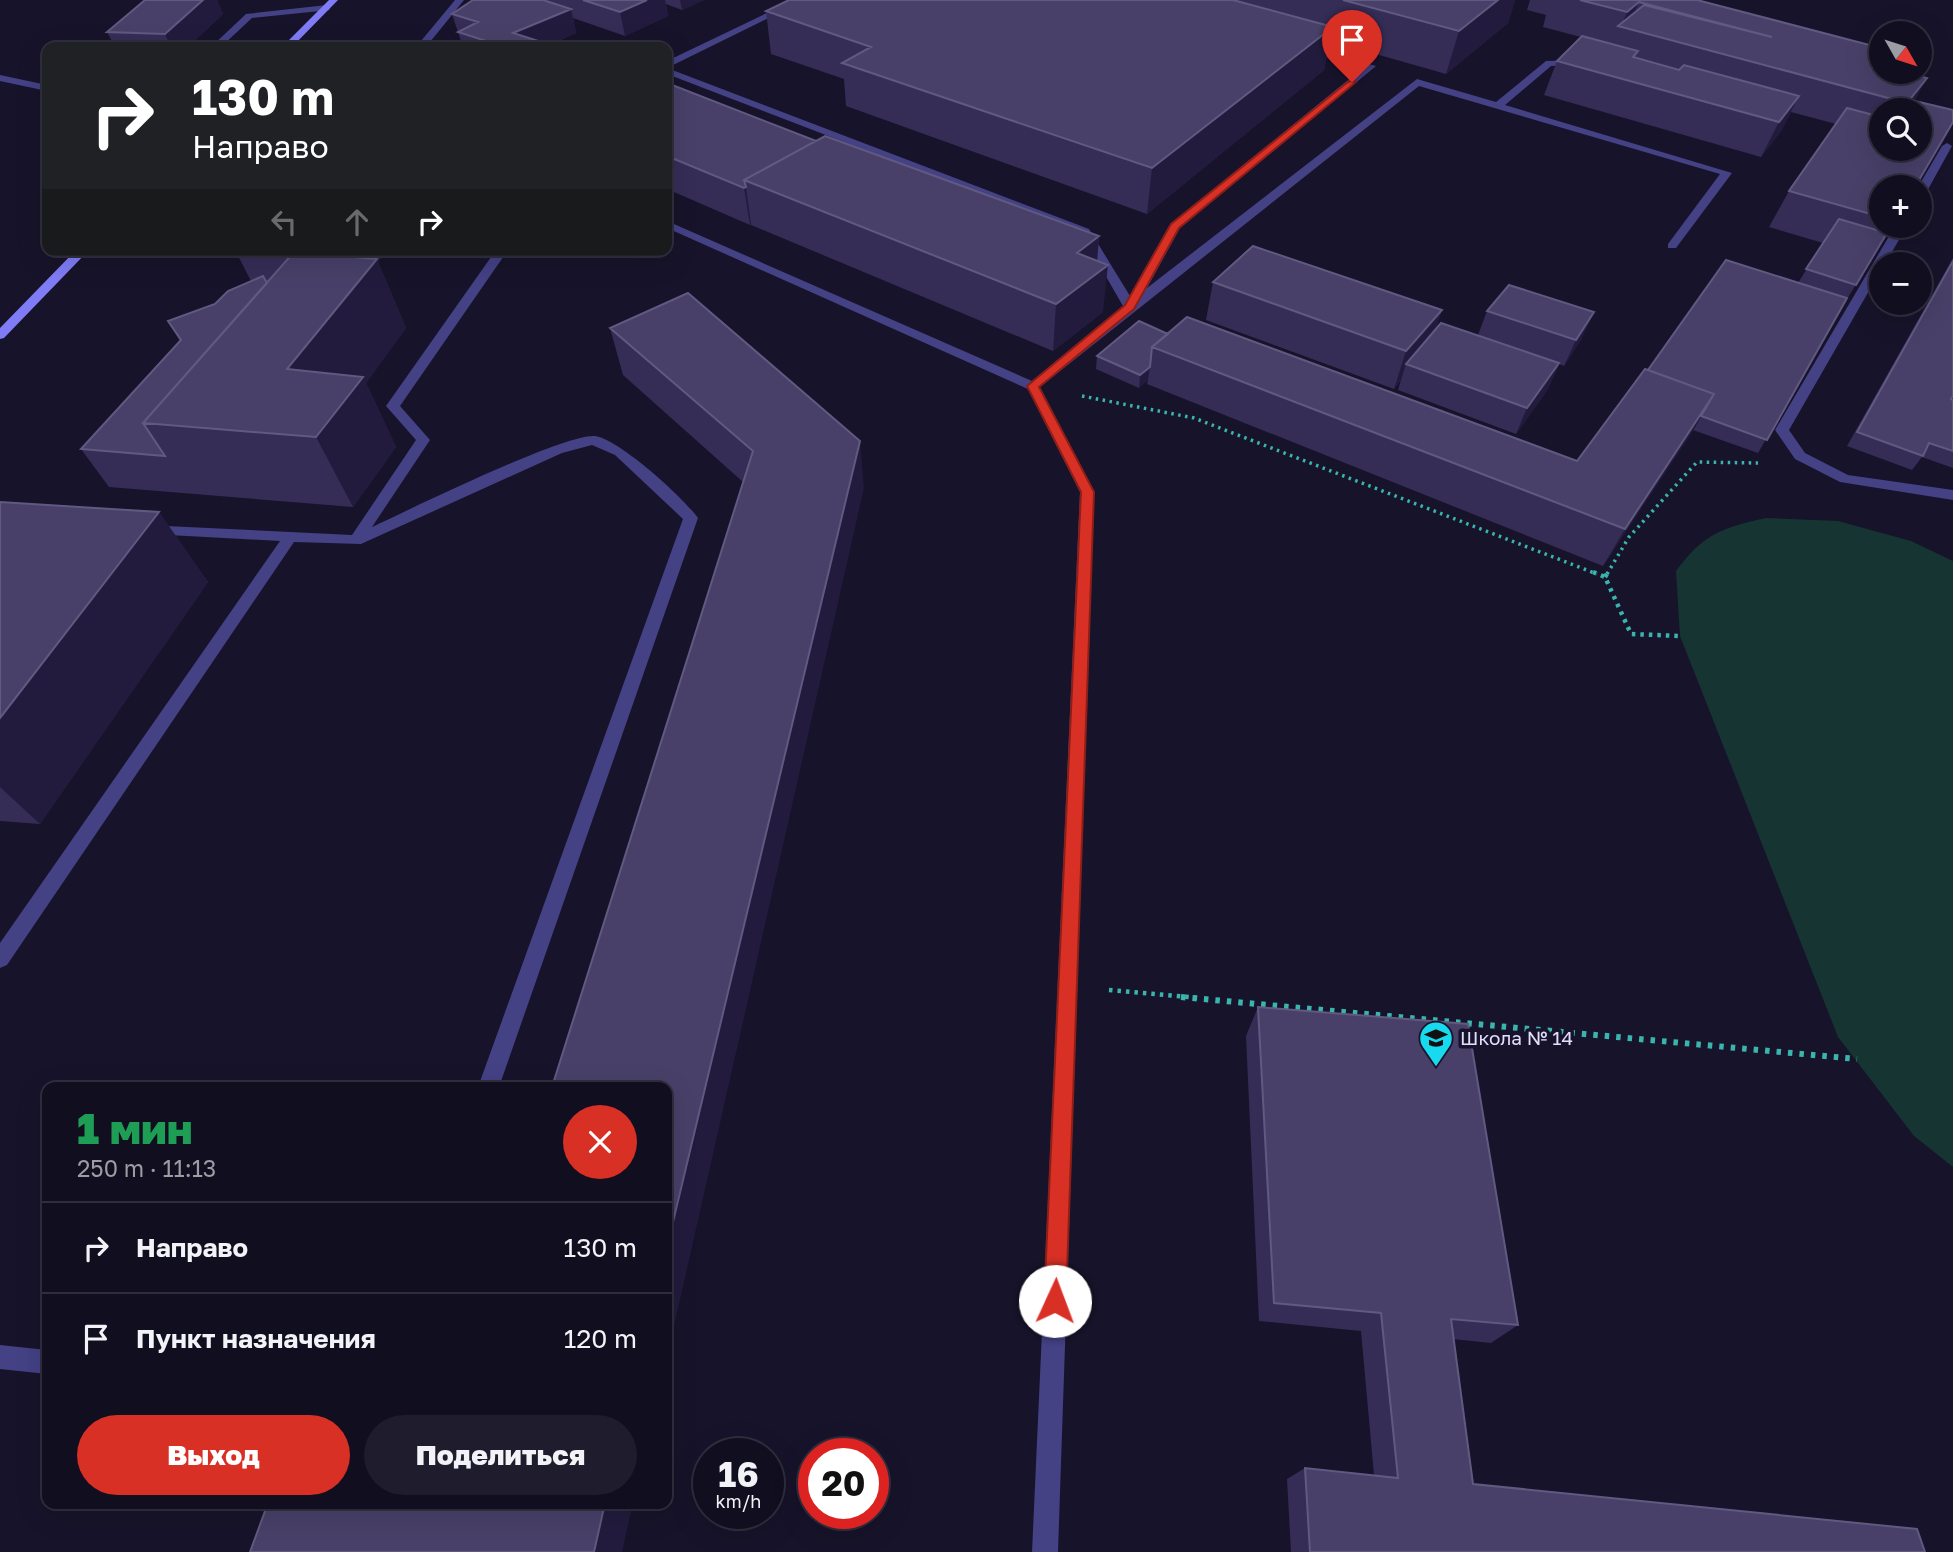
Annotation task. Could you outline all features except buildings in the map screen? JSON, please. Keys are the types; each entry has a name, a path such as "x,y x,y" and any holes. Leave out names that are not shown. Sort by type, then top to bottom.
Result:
{"main road":[{"path":"292,42 334,0"},
{"path":"0,335 77,256"}],"street":[{"path":"425,42 460,0"},
{"path":"672,63 800,0"},
{"path":"221,42 249,16 327,8"},
{"path":"1130,307 1175,226 1371,66 1295,44"},
{"path":"1497,106 1549,63 1576,62 1589,65"},
{"path":"672,73 1085,231 1130,307"},
{"path":"0,78 42,87"},
{"path":"1033,386 1417,82 1727,173 1672,246"},
{"path":"1932,175 1950,148 1938,136"},
{"path":"672,226 1033,386 1087,492 1045,1552"},
{"path":"1894,238 1782,430 1800,456 1844,479 1953,495"},
{"path":"356,540 422,440 393,407 498,256"},
{"path":"136,528 356,540 557,450 593,440 620,452 691,517 490,1082"},
{"path":"0,959 290,537"},
{"path":"0,1357 42,1361"}],"path":[{"path":"1033,386 1194,418 1605,577 1631,634 1680,636"},
{"path":"1605,577 1629,537 1697,462 1753,464 1800,456"},
{"path":"1099,989 1857,1059"}],"green space":[{"path":"1766,518 1838,521 1911,541 1953,561 1953,1167 1914,1136 1838,1037 1680,636 1676,571 1696,548 1715,534"}],"place":[{"name":"Школа № 14","path":"1436,1068"}],"route":[{"path":"1055,1301 1087,492 1033,386 1130,307 1175,226 1352,82"}]}
